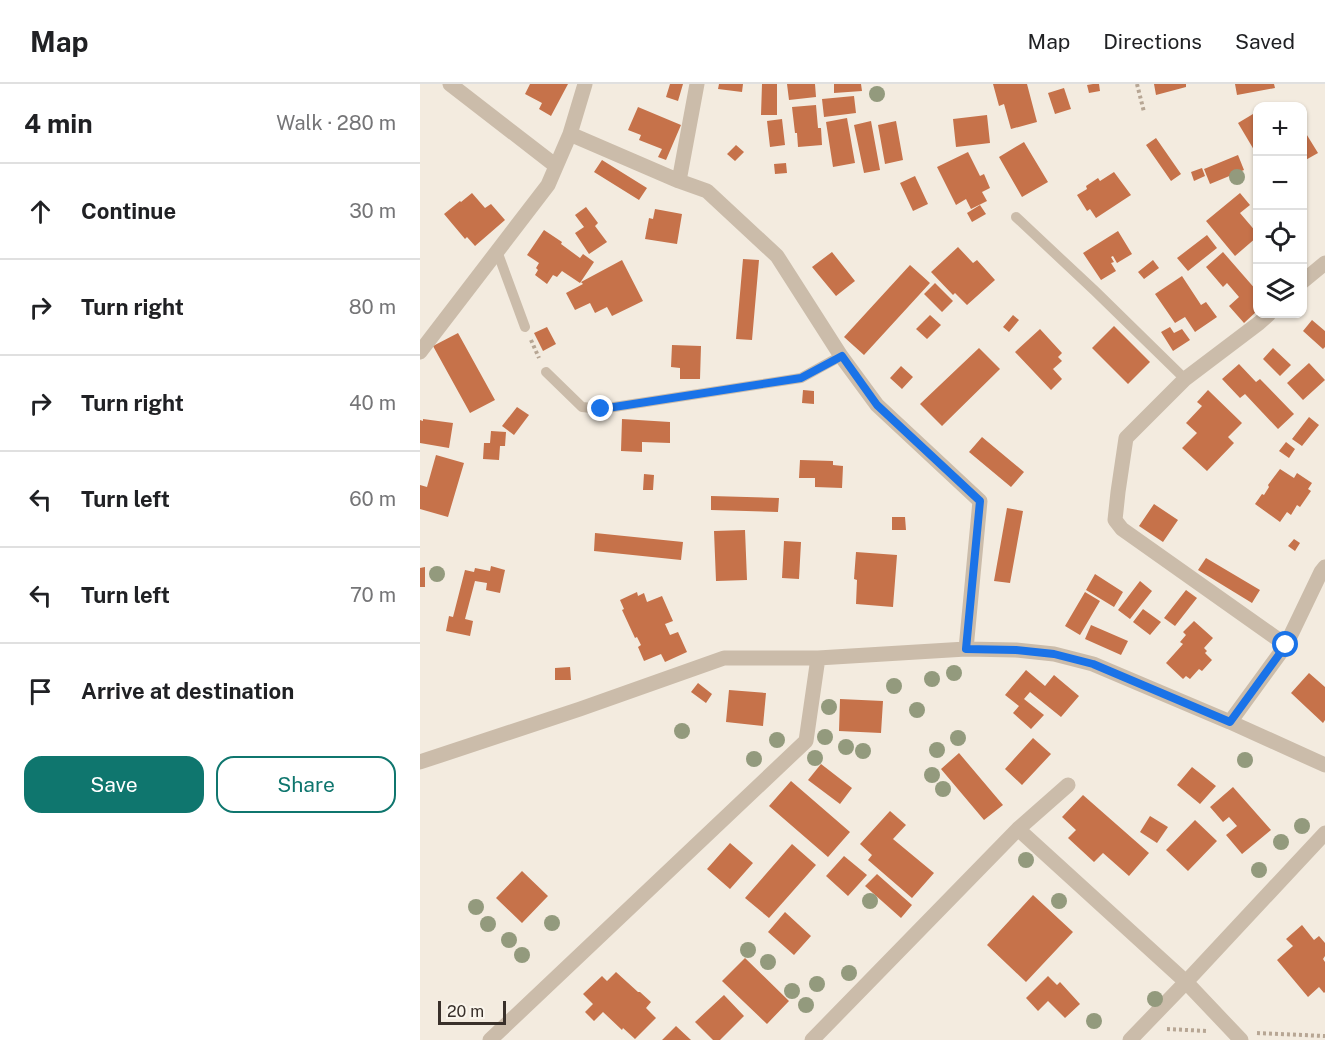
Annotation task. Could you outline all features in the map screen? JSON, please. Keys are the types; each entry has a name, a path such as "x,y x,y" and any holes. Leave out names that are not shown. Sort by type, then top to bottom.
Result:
{"street":[{"path":"450,84 556,166"},
{"path":"420,352 548,185 570,134 585,84"},
{"path":"679,180 697,84"},
{"path":"570,134 707,190 777,256 877,405 980,501 966,649"},
{"path":"1307,278 1325,263"},
{"path":"1265,318 1185,380 1126,438 1115,520 1122,529 1286,645"},
{"path":"1230,722 1286,645 1325,567"},
{"path":"420,762 724,658 818,658 966,649 1016,650 1054,654 1093,664 1325,765"},
{"path":"490,1040 806,741 818,658"},
{"path":"812,1040 1018,829 1068,785"},
{"path":"1018,829 1186,982 1241,1040"},
{"path":"1130,1040 1325,833"}],"lane":[{"path":"1016,217 1185,380"},
{"path":"497,251 525,327"},
{"path":"546,372 582,407 601,409 801,378 842,356"}],"path":[{"path":"1137,84 1144,112"},
{"path":"525,327 546,372"}],"building":[{"path":"530,84 568,84 551,116 539,109 542,103 525,94"},
{"path":"670,84 683,84 678,101 666,97"},
{"path":"719,84 743,84 742,92 718,89"},
{"path":"762,84 777,84 777,115 761,115"},
{"path":"787,84 815,84 816,97 789,100"},
{"path":"834,84 861,84 862,91 834,93"},
{"path":"993,84 1027,84 1037,122 1011,129 1004,104 999,106"},
{"path":"1099,84 1100,91 1089,93 1087,85"},
{"path":"1154,84 1186,84 1186,87 1156,95"},
{"path":"1235,84 1274,84 1275,88 1237,95"},
{"path":"1064,88 1071,109 1055,114 1048,93"},
{"path":"854,96 856,113 824,117 822,99"},
{"path":"816,105 822,145 798,147 792,107"},
{"path":"638,107 681,125 666,160 658,157 662,149 639,140 641,135 628,130"},
{"path":"1253,114 1253,148 1238,123"},
{"path":"987,115 990,143 956,147 953,119"},
{"path":"847,118 855,163 833,167 826,122"},
{"path":"782,119 785,145 770,147 767,121"},
{"path":"871,121 880,170 864,173 854,125"},
{"path":"896,121 903,160 885,164 878,125"},
{"path":"1307,135 1318,153 1307,159"},
{"path":"1156,138 1181,174 1171,181 1146,145"},
{"path":"1024,142 1048,182 1022,197 999,157"},
{"path":"736,145 744,152 735,161 727,154"},
{"path":"968,152 980,176 984,174 990,188 982,192 987,201 971,209 966,199 956,205 937,167"},
{"path":"1238,155 1244,170 1210,184 1204,169"},
{"path":"602,160 647,188 639,200 594,172"},
{"path":"786,163 787,173 775,174 774,164"},
{"path":"1202,168 1205,176 1194,181 1191,172"},
{"path":"1114,172 1131,195 1096,218 1090,209 1087,211 1077,195 1098,178 1100,181"},
{"path":"915,176 928,204 913,211 900,183"},
{"path":"472,193 485,208 491,204 505,220 475,246 467,237 465,239 444,214"},
{"path":"1240,193 1250,205 1240,213 1253,228 1253,240 1235,256 1206,221"},
{"path":"980,205 986,214 972,222 967,213"},
{"path":"586,207 598,223 595,226 607,242 589,254 575,233 584,227 575,215"},
{"path":"655,209 682,214 677,244 645,239 649,218 653,219"},
{"path":"544,230 580,258 583,254 594,262 580,283 562,271 557,277 553,275 547,284 535,275 539,263 527,255"},
{"path":"1118,231 1132,254 1117,263 1113,256 1111,257 1114,262 1111,263 1116,271 1101,280 1083,253"},
{"path":"1207,235 1217,248 1188,271 1177,258"},
{"path":"958,247 973,263 977,260 995,280 967,305 955,293 953,295 931,272"},
{"path":"832,252 855,281 836,296 812,267"},
{"path":"1223,252 1253,286 1253,315 1244,323 1229,306 1239,297 1227,283 1223,287 1206,267"},
{"path":"743,259 759,260 752,340 736,339"},
{"path":"622,260 643,301 612,316 607,307 595,313 590,303 575,310 566,293 583,284 581,282"},
{"path":"1153,260 1159,268 1144,279 1138,272"},
{"path":"910,265 930,283 864,355 844,337"},
{"path":"1182,276 1201,305 1206,302 1217,317 1195,332 1185,317 1175,323 1155,294"},
{"path":"935,283 953,301 942,312 924,294"},
{"path":"930,315 941,325 927,339 916,329"},
{"path":"1013,315 1019,320 1009,332 1003,327"},
{"path":"1312,320 1325,331 1323,349 1303,331"},
{"path":"1114,326 1150,362 1128,384 1092,348"},
{"path":"547,327 556,344 543,351 534,333"},
{"path":"1170,327 1174,333 1182,329 1190,340 1173,351 1161,332"},
{"path":"1040,329 1062,353 1058,357 1062,361 1053,369 1062,379 1051,390 1015,352"},
{"path":"458,333 495,400 470,413 433,346"},
{"path":"672,345 701,346 700,379 680,379 680,368 671,367"},
{"path":"979,348 1000,369 942,426 920,404"},
{"path":"1273,348 1291,365 1280,376 1263,359"},
{"path":"1309,363 1325,380 1303,400 1287,383"},
{"path":"1239,364 1256,382 1260,379 1294,414 1278,429 1245,394 1240,398 1222,379"},
{"path":"901,366 913,377 902,389 890,378"},
{"path":"803,390 814,391 814,404 802,403"},
{"path":"1208,390 1242,423 1228,437 1234,443 1207,471 1182,448 1197,433 1186,423 1202,406 1197,402"},
{"path":"517,407 529,415 514,435 502,426"},
{"path":"1309,417 1319,425 1302,446 1292,439"},
{"path":"423,419 453,423 449,448 420,443 420,420 423,421"},
{"path":"622,419 670,422 670,443 642,442 642,452 621,451"},
{"path":"491,431 506,432 505,446 500,446 499,460 483,459 484,443 490,443"},
{"path":"982,437 1024,472 1011,487 969,452"},
{"path":"1286,442 1295,449 1289,458 1279,451"},
{"path":"436,455 464,463 448,517 420,509 420,485 427,487"},
{"path":"800,460 833,461 833,465 843,466 842,488 815,487 815,478 799,478"},
{"path":"1280,469 1294,478 1297,473 1312,483 1308,489 1311,491 1300,507 1297,505 1291,515 1287,512 1280,522 1255,504 1262,494 1264,495 1268,485"},
{"path":"644,474 654,475 653,490 643,490"},
{"path":"711,496 779,498 778,512 711,510"},
{"path":"1154,504 1178,520 1163,542 1139,526"},
{"path":"1007,508 1023,511 1010,583 994,581"},
{"path":"892,517 905,517 906,530 892,530"},
{"path":"745,530 747,580 716,581 714,531"},
{"path":"595,533 683,542 681,560 594,551"},
{"path":"1294,539 1300,543 1295,551 1288,546"},
{"path":"784,541 801,542 799,579 782,578"},
{"path":"856,552 897,555 893,607 856,604 857,580 854,579"},
{"path":"1206,558 1260,590 1252,603 1198,570"},
{"path":"491,566 505,570 500,593 486,590 487,583 475,581 465,619 473,621 470,636 446,631 449,616 453,617 465,570 474,572 475,568 490,571"},
{"path":"425,567 425,587 420,587 420,568"},
{"path":"1095,574 1123,592 1114,607 1086,590"},
{"path":"1140,581 1152,591 1130,619 1118,610"},
{"path":"1186,590 1197,598 1175,626 1164,618"},
{"path":"637,592 638,596 644,593 647,602 662,596 673,621 665,624 670,635 678,632 687,652 665,662 661,654 644,661 638,647 641,645 637,637 635,638 622,610 624,609 620,600"},
{"path":"1085,592 1100,601 1080,635 1065,626"},
{"path":"1143,609 1161,622 1150,635 1133,622"},
{"path":"1194,621 1213,638 1204,648 1207,651 1205,653 1212,660 1190,679 1186,676 1183,679 1166,663 1183,644 1180,642 1186,635 1183,632"},
{"path":"1091,625 1128,641 1121,655 1085,639"},
{"path":"570,667 571,680 555,680 555,668"},
{"path":"1026,670 1045,686 1054,675 1079,696 1061,717 1030,692 1024,699 1044,715 1031,729 1013,713 1019,706 1005,695"},
{"path":"1309,673 1325,687 1325,720 1323,723 1291,693"},
{"path":"698,683 712,694 706,703 691,692"},
{"path":"729,690 766,693 763,726 726,722"},
{"path":"840,699 883,701 881,733 839,731"},
{"path":"1033,738 1051,754 1022,785 1005,769"},
{"path":"959,753 1003,805 984,820 941,769"},
{"path":"821,764 852,788 840,804 808,780"},
{"path":"1192,767 1216,786 1200,804 1177,785"},
{"path":"791,781 850,832 828,857 769,806"},
{"path":"1233,787 1271,830 1242,854 1226,835 1237,826 1229,817 1223,822 1210,807"},
{"path":"1083,795 1149,853 1129,876 1103,853 1094,862 1068,838 1076,830 1062,817"},
{"path":"890,811 906,825 893,839 934,873 912,898 868,860 872,855 860,844"},
{"path":"1150,816 1168,827 1157,843 1140,832"},
{"path":"1195,820 1217,841 1188,871 1166,850"},
{"path":"730,843 753,863 730,889 707,869"},
{"path":"792,844 816,865 769,918 745,898"},
{"path":"844,856 867,875 848,896 826,876"},
{"path":"522,871 548,896 522,923 496,898"},
{"path":"877,874 912,905 901,918 865,886"},
{"path":"1033,895 1073,932 1026,982 987,945"},
{"path":"785,912 811,936 794,955 768,932"},
{"path":"1302,925 1314,940 1319,936 1325,943 1323,959 1325,962 1325,992 1319,987 1308,997 1277,960 1293,946 1286,939"},
{"path":"745,958 789,1001 767,1024 722,981"},
{"path":"616,972 651,1002 646,1008 656,1018 635,1039 603,1012 594,1021 585,1012 593,1004 583,994 602,976 607,981"},
{"path":"1048,976 1057,985 1060,982 1080,1004 1065,1018 1048,1001 1038,1011 1026,998"},
{"path":"724,995 744,1016 720,1040 713,1040 695,1022"},
{"path":"676,1026 691,1040 662,1040"}],"route":[{"path":"601,409 801,378 842,356 877,405 980,501 966,649 1016,650 1054,654 1093,664 1230,722 1286,645"}]}
